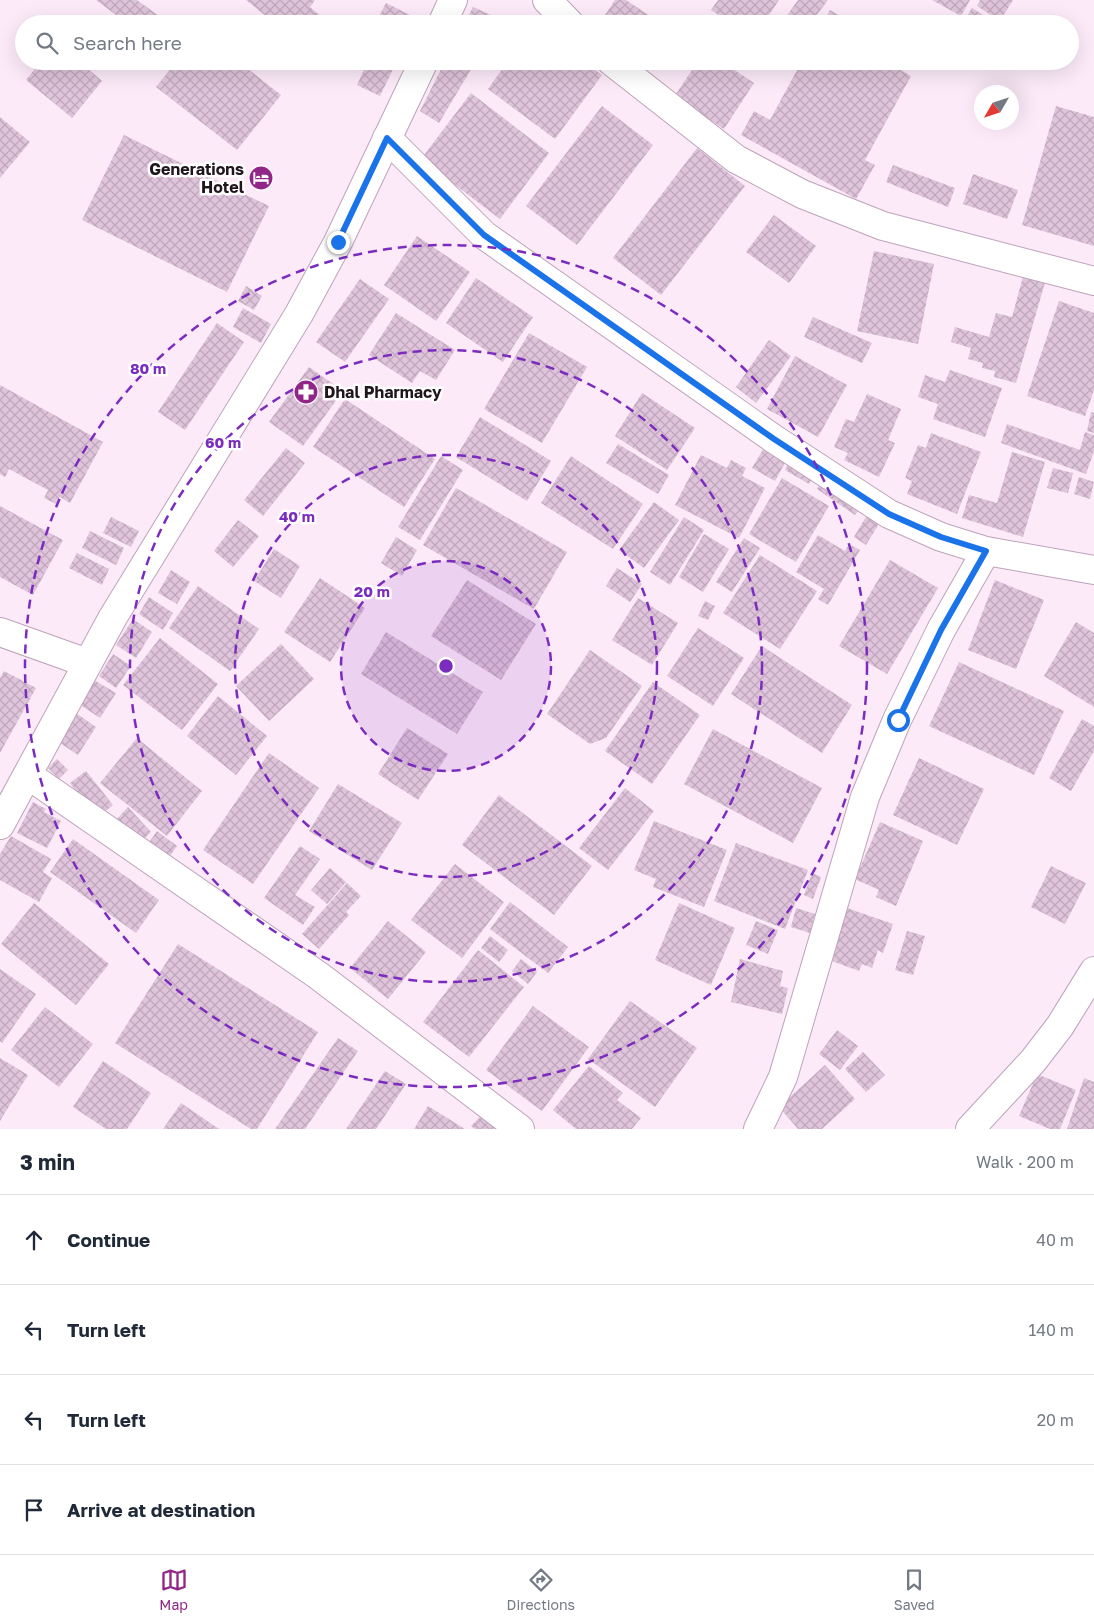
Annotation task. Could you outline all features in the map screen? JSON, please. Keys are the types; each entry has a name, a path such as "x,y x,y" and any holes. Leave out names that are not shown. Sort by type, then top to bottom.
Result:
{"street":[{"path":"446,15 453,0"},
{"path":"547,0 561,15"},
{"path":"0,825 113,617 299,314 338,242 420,70"},
{"path":"622,70 736,159 802,194 883,226 1094,281"},
{"path":"387,138 484,235 766,433 889,514 941,537 986,551 1094,570"},
{"path":"758,1129 783,1077 865,797 898,720 937,638 986,551"},
{"path":"0,632 87,663"},
{"path":"28,775 319,976 520,1129"},
{"path":"970,1129 1033,1061 1060,1026 1094,970"}],"building":[{"path":"96,0 137,0 158,15 116,15"},
{"path":"246,0 315,0 310,7 319,15 265,15"},
{"path":"615,0 626,0 648,15 605,15"},
{"path":"718,0 779,0 769,15 718,15 711,10"},
{"path":"798,0 828,0 817,15 787,15"},
{"path":"932,0 970,0 962,15"},
{"path":"980,0 1013,0 1004,15 991,15 977,6"},
{"path":"386,3 410,15 380,15"},
{"path":"473,7 491,15 469,15"},
{"path":"972,8 983,15 968,15"},
{"path":"830,10 839,15 827,15"},
{"path":"34,70 89,70 102,81 72,118 26,80"},
{"path":"170,70 249,70 281,95 237,150 156,87"},
{"path":"364,70 393,70 380,96 357,85"},
{"path":"440,70 471,70 439,123 420,111"},
{"path":"502,70 595,70 602,75 555,139 488,89"},
{"path":"692,70 734,70 754,83 724,129 674,97"},
{"path":"797,70 901,70 911,76 865,160 875,165 856,199 741,135 754,111 770,120"},
{"path":"471,93 549,153 500,219 421,159"},
{"path":"602,106 653,145 577,245 526,206"},
{"path":"1056,106 1094,117 1094,246 1022,225"},
{"path":"0,117 30,142 0,178"},
{"path":"124,135 269,206 227,292 82,220"},
{"path":"697,148 745,186 661,295 613,258"},
{"path":"893,165 955,188 948,207 886,182"},
{"path":"973,174 1018,190 1007,219 963,204"},
{"path":"774,215 816,246 789,283 746,252"},
{"path":"417,236 470,272 436,321 384,285"},
{"path":"874,251 934,264 918,344 857,331"},
{"path":"1024,273 1046,279 1016,383 994,377 995,371 982,368 983,363 968,359 971,348 951,342 955,327 989,337 996,313 1012,317"},
{"path":"476,278 533,317 503,362 446,323"},
{"path":"360,279 389,299 345,362 316,342"},
{"path":"246,286 262,296 254,310 238,301"},
{"path":"1059,301 1094,313 1094,390 1085,416 1027,396"},
{"path":"243,308 271,324 261,343 233,327"},
{"path":"396,313 455,350 436,380 420,371 412,383 369,355"},
{"path":"813,317 872,343 862,363 804,337"},
{"path":"217,323 244,342 185,430 158,412"},
{"path":"529,333 587,367 542,443 484,409"},
{"path":"769,340 791,356 756,403 736,387"},
{"path":"795,356 847,385 818,437 767,409"},
{"path":"309,367 343,391 303,446 269,422"},
{"path":"950,370 1002,388 985,437 933,419 938,404 918,397 925,375 945,382"},
{"path":"0,385 103,442 70,503 60,497 56,504 44,498 48,490 9,469 5,477 0,474"},
{"path":"642,393 695,428 667,470 615,436"},
{"path":"867,394 901,409 888,440 895,443 879,477 844,460 848,453 834,447 846,419 854,422"},
{"path":"345,399 435,459 404,507 313,447"},
{"path":"1091,412 1094,413 1094,433 1087,431"},
{"path":"480,417 551,461 527,501 456,457"},
{"path":"1007,424 1080,450 1085,432 1094,435 1094,451 1086,474 1001,443"},
{"path":"931,433 981,452 957,514 907,494 912,481 905,478 918,445 926,448"},
{"path":"618,444 669,475 658,494 606,463"},
{"path":"765,446 787,459 775,481 752,468"},
{"path":"286,448 305,463 263,516 244,500"},
{"path":"1012,452 1045,462 1023,537 962,518 969,495 997,503"},
{"path":"701,455 727,468 731,460 746,468 742,476 765,488 739,538 675,505"},
{"path":"441,456 463,470 420,540 398,527"},
{"path":"571,456 643,504 613,549 541,503"},
{"path":"792,457 816,471 809,484 785,470"},
{"path":"1053,468 1073,473 1068,493 1047,488"},
{"path":"825,477 864,502 855,515 817,489"},
{"path":"1079,477 1094,482 1090,499 1074,494"},
{"path":"782,478 829,506 796,562 749,534"},
{"path":"456,488 567,552 534,609 423,545"},
{"path":"654,502 679,520 644,568 619,550"},
{"path":"0,506 63,540 33,595 0,577"},
{"path":"867,515 880,522 866,545 854,537"},
{"path":"111,517 139,531 131,547 103,533"},
{"path":"684,517 704,530 670,585 650,572"},
{"path":"238,520 259,536 233,567 214,551"},
{"path":"90,531 124,548 116,565 82,548"},
{"path":"704,534 729,549 703,592 679,577"},
{"path":"818,535 845,551 849,544 860,550 828,605 818,599 824,589 796,572"},
{"path":"396,537 417,550 402,576 381,563"},
{"path":"744,538 760,548 732,592 716,582"},
{"path":"274,549 300,566 281,598 254,581"},
{"path":"77,553 109,569 102,585 69,568"},
{"path":"760,555 817,591 780,649 723,613"},
{"path":"890,560 938,588 887,674 839,646"},
{"path":"617,568 642,584 630,602 606,586"},
{"path":"171,570 190,582 177,604 158,593"},
{"path":"320,578 365,608 330,662 284,632"},
{"path":"467,580 536,624 501,680 431,636"},
{"path":"995,580 1044,600 1016,669 968,650"},
{"path":"198,586 259,629 230,671 169,628"},
{"path":"149,597 173,613 163,630 139,614"},
{"path":"638,598 678,623 652,665 612,640"},
{"path":"705,601 715,606 708,620 698,616"},
{"path":"133,619 152,632 136,658 116,645"},
{"path":"1076,622 1094,633 1094,707 1044,676"},
{"path":"698,628 744,658 713,706 667,676"},
{"path":"386,632 483,692 457,734 361,674"},
{"path":"160,638 218,684 182,730 123,685"},
{"path":"281,644 314,679 269,721 236,686"},
{"path":"762,646 852,705 822,753 731,694"},
{"path":"590,650 642,686 606,738 590,744 547,714"},
{"path":"113,654 131,666 116,688 99,676"},
{"path":"959,662 1064,711 1034,775 929,726"},
{"path":"4,671 36,688 0,753 0,678"},
{"path":"94,680 116,693 100,718 79,704"},
{"path":"653,682 700,715 652,784 605,751"},
{"path":"218,696 267,736 236,775 187,736"},
{"path":"76,713 96,727 78,755 57,741"},
{"path":"1082,719 1094,726 1094,751 1071,791 1049,778"},
{"path":"407,728 448,754 418,800 378,774"},
{"path":"713,729 822,788 793,843 684,784"},
{"path":"137,738 202,791 167,836 100,783"},
{"path":"269,753 319,788 253,884 203,850"},
{"path":"919,758 984,789 957,845 893,815"},
{"path":"57,759 68,770 59,779 48,768"},
{"path":"86,771 113,805 97,818 70,783"},
{"path":"338,784 402,823 372,870 309,831"},
{"path":"625,788 654,811 608,870 579,848"},
{"path":"499,795 592,866 554,915 462,845"},
{"path":"33,802 46,809 44,812 61,821 47,848 17,833"},
{"path":"128,807 151,832 139,844 116,820"},
{"path":"654,821 727,850 704,907 653,887 656,879 634,870"},
{"path":"880,822 923,841 896,906 876,897 879,890 855,879"},
{"path":"157,831 177,846 170,856 150,841"},
{"path":"11,836 51,859 43,872 52,878 39,902 0,880 0,854"},
{"path":"73,839 159,900 136,933 50,872"},
{"path":"736,843 808,870 785,929 714,901"},
{"path":"300,846 320,859 295,895 315,907 303,925 264,898"},
{"path":"455,864 504,902 462,958 411,920"},
{"path":"1051,866 1086,883 1065,924 1031,907"},
{"path":"330,868 346,882 327,904 311,890"},
{"path":"812,873 821,877 813,899 804,895"},
{"path":"347,883 361,896 346,912 349,915 319,949 302,934"},
{"path":"510,902 568,947 548,973 490,929"},
{"path":"34,903 109,964 76,1005 1,944"},
{"path":"679,903 735,928 711,985 655,960"},
{"path":"796,908 815,914 810,933 791,927"},
{"path":"847,908 893,924 883,953 878,950 872,968 862,964 859,971 829,960"},
{"path":"388,921 426,952 388,999 350,968"},
{"path":"756,921 778,930 768,954 746,945"},
{"path":"907,931 925,936 913,975 895,970"},
{"path":"490,936 508,950 499,962 481,948"},
{"path":"178,944 318,1032 257,1129 251,1129 115,1043"},
{"path":"478,950 524,987 469,1057 423,1022"},
{"path":"521,959 537,972 528,984 512,971"},
{"path":"740,959 783,971 780,986 788,988 782,1014 731,1002"},
{"path":"0,969 36,994 2,1043 0,1041"},
{"path":"630,1001 697,1048 655,1107 588,1059"},
{"path":"533,1006 589,1047 542,1111 486,1070"},
{"path":"45,1007 93,1044 59,1087 11,1050"},
{"path":"837,1030 858,1046 840,1070 819,1054"},
{"path":"338,1038 358,1051 305,1129 275,1129"},
{"path":"863,1052 885,1075 866,1092 845,1069"},
{"path":"0,1058 28,1075 0,1121"},
{"path":"103,1061 151,1093 127,1129 106,1129 73,1107"},
{"path":"825,1065 855,1099 822,1129 798,1129 779,1107"},
{"path":"589,1066 623,1093 617,1100 641,1118 632,1129 576,1129 553,1110"},
{"path":"385,1071 406,1084 376,1129 346,1129"},
{"path":"1037,1074 1076,1090 1060,1129 1050,1129 1019,1116"},
{"path":"1084,1078 1094,1082 1094,1129 1067,1129"},
{"path":"181,1103 219,1129 163,1129"},
{"path":"428,1106 465,1129 414,1129"},
{"path":"490,1107 502,1129 475,1129 471,1126"}],"place":[{"name":"Generations Hotel","path":"261,178"},
{"name":"Dhal Pharmacy","path":"306,392"}],"route":[{"path":"338,242 387,138 484,235 774,439 889,514 941,537 986,551 941,630 898,720"}]}
